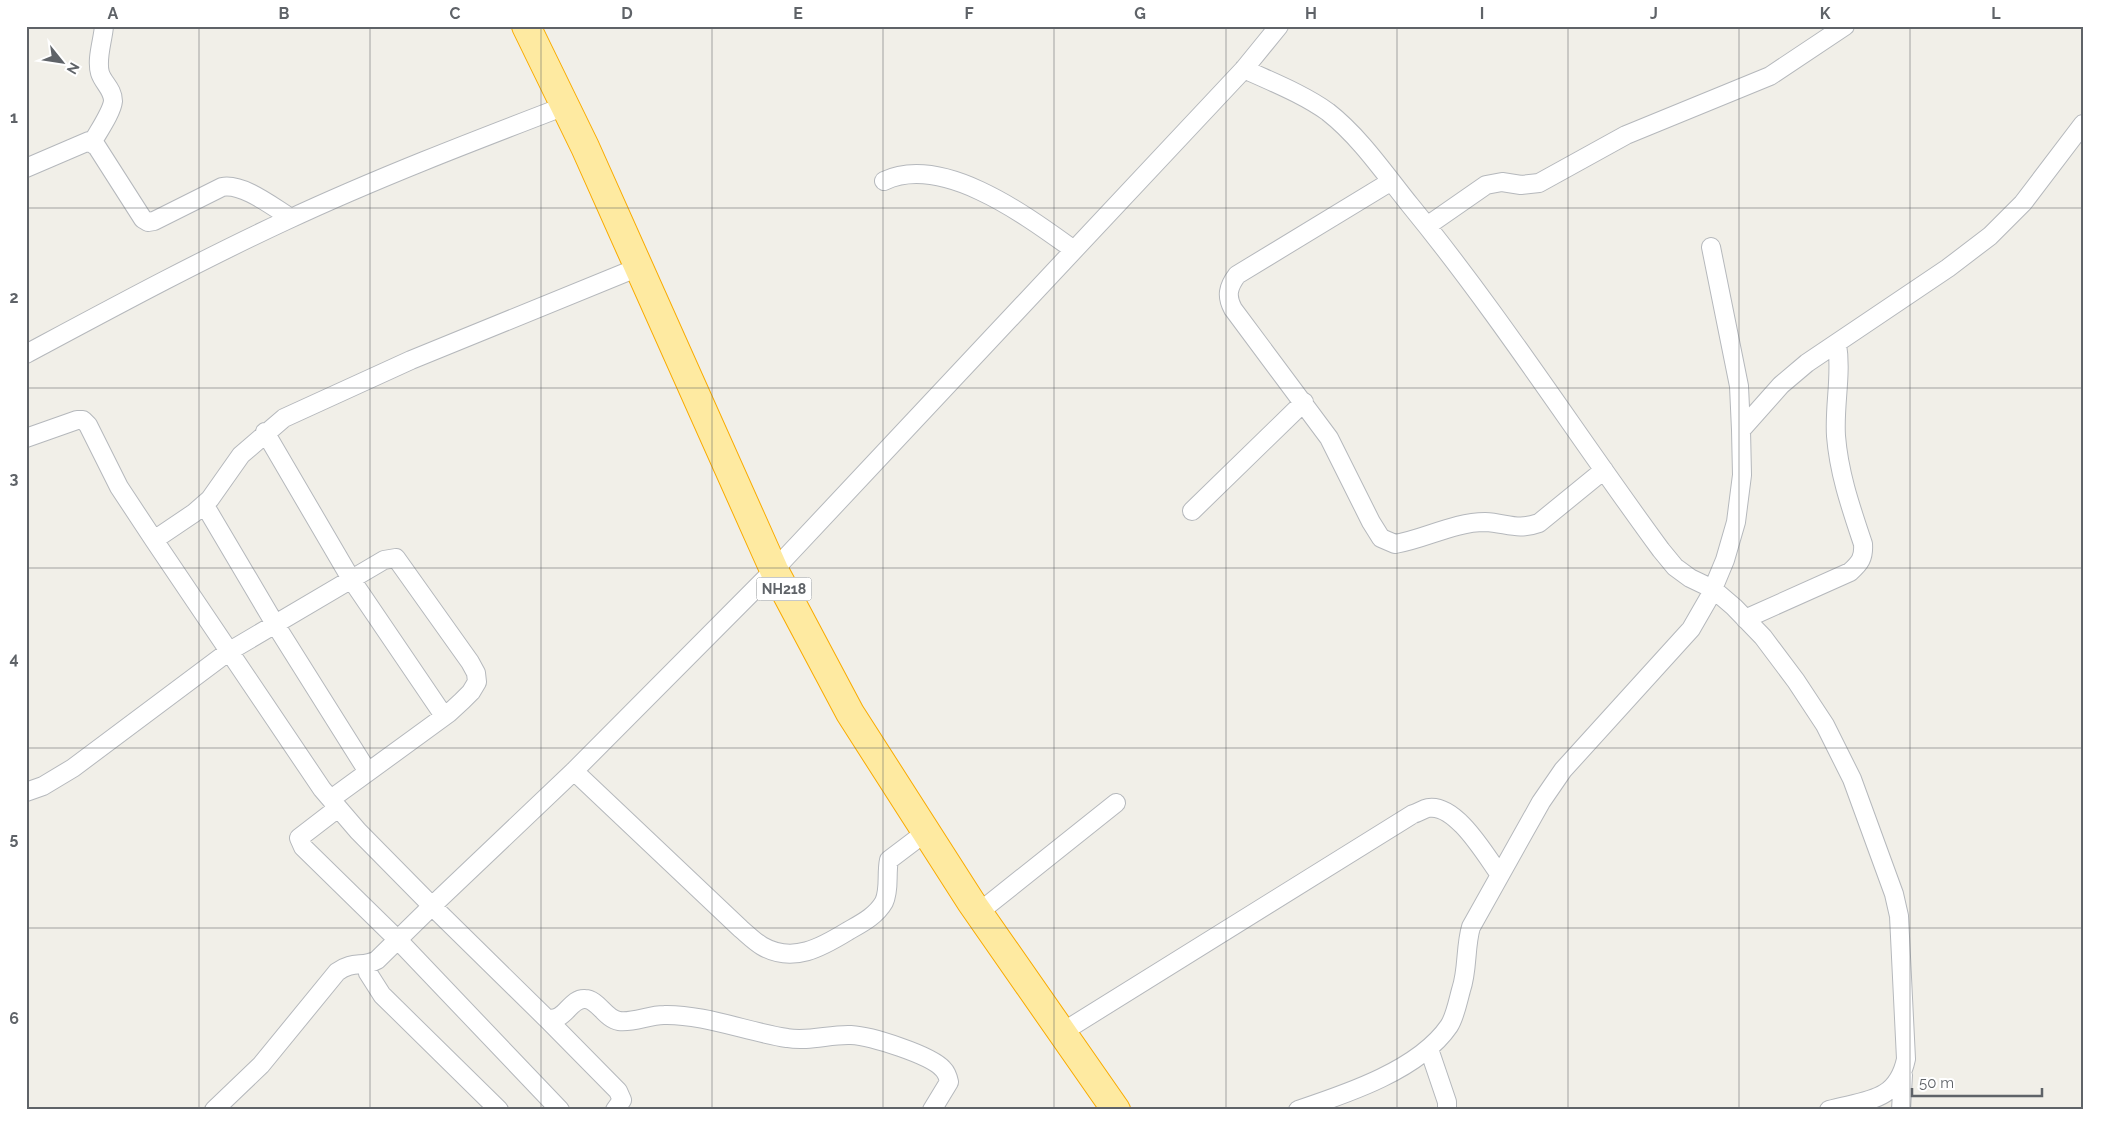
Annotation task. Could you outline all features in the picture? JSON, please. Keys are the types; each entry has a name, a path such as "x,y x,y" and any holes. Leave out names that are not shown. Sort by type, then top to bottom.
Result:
{"highway":[{"name":"NH218","path":"526,26 639,267 774,570 850,713 978,913 1116,1110"}],"street":[{"path":"92,143 112,107 113,100 111,91 101,75 99,66 104,26"},
{"path":"1427,226 1486,185 1502,182 1522,185 1539,183 1626,135 1770,76 1846,26"},
{"path":"214,1110 261,1066 337,972 346,965 366,964 377,960 574,771 774,570 1244,68 1273,29"},
{"path":"1244,68 1300,95 1328,113 1356,139 1427,226 1546,388 1660,550 1675,568 1713,590 1763,638 1790,673 1825,725 1852,779 1894,894 1899,916 1906,1059 1903,1074 1901,1110"},
{"path":"26,354 149,288 291,218 398,171 565,106"},
{"path":"1741,430 1781,385 1807,363 1948,268 1990,236 2023,203 2083,124"},
{"path":"26,168 84,142 92,143 97,147 143,219 148,222 154,221 229,185 246,191 291,218"},
{"path":"884,181 896,175 913,174 934,176 959,183 995,199 1024,215 1074,250"},
{"path":"1390,182 1237,275 1231,283 1228,292 1229,301 1233,309 1329,438 1381,538 1395,544 1467,524 1486,522 1526,528 1539,523 1604,470"},
{"path":"1298,1110 1352,1091 1390,1073 1429,1049 1450,1025 1462,988 1467,940 1471,926 1541,802 1563,770 1691,629 1713,590 1725,560 1736,522 1742,474 1739,386 1712,247"},
{"path":"154,540 188,518 204,504 241,455 265,432 284,418 410,360 639,267"},
{"path":"1745,620 1850,572 1860,564 1864,555 1863,544 1841,474 1836,434 1839,372 1837,344"},
{"path":"1192,511 1304,402"},
{"path":"26,438 77,420 83,420 93,432 119,487 322,790 432,906 618,1092 622,1100 615,1110"},
{"path":"265,432 351,579 444,716"},
{"path":"204,504 275,624 368,772"},
{"path":"26,792 43,786 73,768 228,652 384,560 396,558 476,673 477,682 471,692 444,716 368,772 302,834 299,842 398,940 560,1110"},
{"path":"574,771 741,929 762,946 781,953 801,954 821,948 869,919 878,911 887,894 890,860 926,832"},
{"path":"978,913 1116,803"},
{"path":"1062,1034 1414,814 1429,808 1442,810 1455,818 1471,834 1500,875"},
{"path":"366,964 375,985 382,995 499,1110"},
{"path":"546,1018 553,1020 559,1018 578,1000 584,998 592,1001 612,1019 620,1021 664,1015 684,1016 788,1039 808,1040 850,1035 873,1038 899,1046 942,1067 948,1075 949,1082 932,1110"},
{"path":"1429,1049 1447,1102 1447,1110"},
{"path":"1829,1110 1888,1093 1903,1074"}]}
